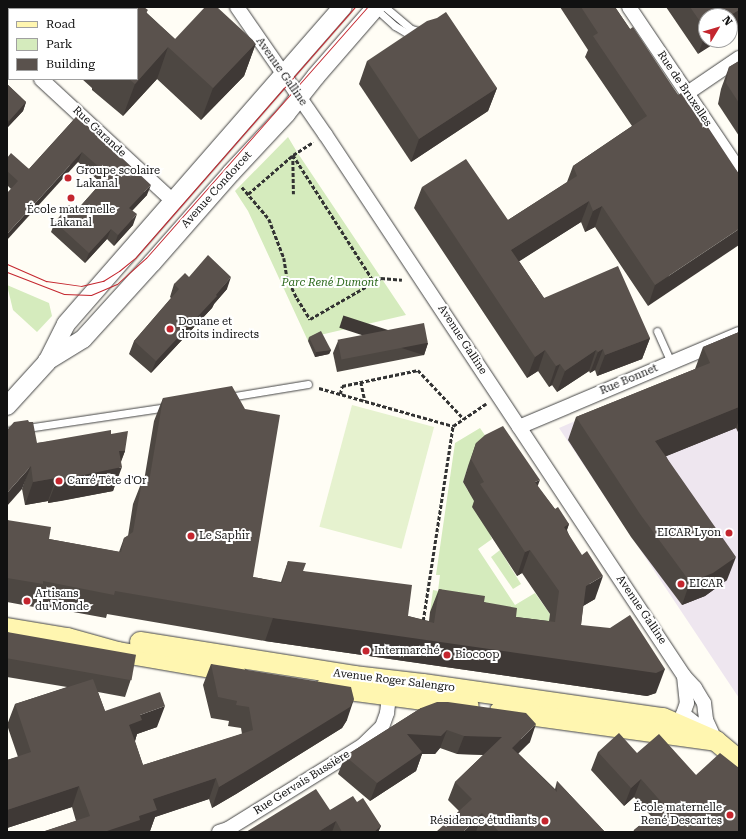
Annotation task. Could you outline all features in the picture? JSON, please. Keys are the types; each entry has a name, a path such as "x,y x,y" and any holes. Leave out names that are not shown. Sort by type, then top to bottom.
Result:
{"main road":[{"name":"Avenue Roger Salengro","path":"7,628 67,638 118,652 390,689 716,741"},
{"name":"Avenue Roger Salengro","path":"390,689 423,684 663,718 716,741 739,760"}],"street":[{"name":"Avenue Galline","path":"237,7 282,75 325,134 684,676 695,688 704,703 706,720 716,741"},
{"name":"Avenue Condorcet","path":"47,362 66,324 343,7"},
{"name":"Avenue Condorcet","path":"7,406 47,362 83,339 231,173 286,114 299,97 379,7"},
{"name":"Rue de Bruxelles","path":"629,7 686,94 739,170"},
{"path":"686,94 739,58"},
{"name":"Rue Garande","path":"42,80 174,202"},
{"name":"Rue Bonnet","path":"519,427 739,334"},
{"name":"Avenue Galline","path":"683,714 686,704 684,676"},
{"name":"Rue Gervais Bussière","path":"219,832 240,821 362,746 382,727 387,713 390,689"},
{"path":"663,718 683,714 716,741"}],"lane":[{"path":"379,7 412,37 419,39 430,32"},
{"path":"656,330 671,362"},
{"path":"222,398 308,384"},
{"path":"7,431 175,406"}],"path":[{"path":"248,194 293,155 325,134"},
{"path":"293,155 294,194"},
{"path":"293,155 375,283"},
{"path":"231,173 269,219 284,258 287,277 297,298 310,318 382,278 423,281"},
{"path":"340,394 342,386 418,370 464,419"},
{"path":"361,382 366,401"},
{"path":"308,384 453,426 498,395"},
{"path":"422,624 453,426"}],"shaded area":[{"path":"739,350 739,698 559,428"}],"green space":[{"name":"Parc René Dumont","path":"288,137 406,315 320,335 308,341 248,211 235,191"},
{"path":"7,285 49,303 52,316 37,332 13,310"},
{"path":"352,405 434,427 401,549 319,527"},
{"path":"480,428 495,450 468,466 463,482 468,491 472,489 492,539 478,549 515,605 535,593 550,614 547,647 430,612 433,590 438,591 440,575 436,575 455,443"},
{"path":"500,550 521,584 513,589 491,557"}],"building":[{"path":"144,7 148,10 146,13 175,39 205,7 217,7 256,43 213,88 168,47 135,84 130,80 138,80 138,8 119,8"},
{"path":"581,7 615,7 630,29 633,27 678,95 684,91 739,174 739,229 655,285 602,206 593,211 589,201 511,250 544,298 618,266 650,338 605,355 603,349 598,352 596,350 565,371 560,364 556,366 545,350 535,357 422,187 466,159 508,220 577,176 573,166 647,116 593,36 598,33"},
{"path":"690,7 739,7 738,11 738,8 698,8 698,18"},
{"path":"446,12 497,88 419,139 367,61 427,21 437,18"},
{"path":"739,61 739,103 726,83 729,67"},
{"path":"7,84 26,102 9,121 7,119"},
{"path":"77,116 151,185 129,208 137,214 118,235 111,229 89,253 55,222 69,205 76,211 108,175 82,152 7,234 7,193 18,181 7,171 7,158 11,153 29,169"},
{"name":"Douane et droits indirects","path":"208,255 231,277 216,295 217,296 156,361 134,341 179,289 174,284 185,273 189,277"},
{"path":"424,323 428,343 341,359 338,340"},
{"path":"321,331 331,350 316,352 309,337"},
{"path":"739,332 739,407 655,441 736,557 713,573 690,582 640,514 576,417 710,363 703,347"},
{"path":"232,386 245,409 280,415 253,577 282,583 288,561 306,563 303,571 412,585 408,616 434,623 439,589 485,596 484,602 517,608 516,617 555,622 559,591 530,550 525,552 480,484 484,482 471,459 476,443 485,435 503,426 540,480 535,482 555,509 558,507 569,524 564,527 582,555 587,551 603,576 586,586 581,625 610,628 630,615 665,669 656,673 273,618 115,591 114,595 43,581 43,584 7,578 7,520 51,527 49,539 121,552 124,538 133,532 142,481 149,482 163,398"},
{"path":"28,420 29,422 33,422 37,443 111,430 111,434 128,431 125,451 119,451 122,467 69,478 57,480 56,478 33,482 31,466 7,493 7,430 14,422"},
{"path":"7,632 136,655 131,680 7,658"},
{"path":"211,664 351,687 354,699 350,707 219,787 216,778 153,799 157,810 139,816 140,820 104,832 45,832 90,816 79,786 7,810 7,760 31,752 15,704 93,679 105,711 160,692 165,706 140,715 142,720 129,725 143,765 253,730 249,707 236,705 237,701 218,697"},
{"path":"437,702 448,702 526,713 536,724 512,748 557,792 557,781 605,832 499,832 482,813 463,832 436,832 472,799 455,782 502,737 464,736 447,730 441,736 407,734 422,752 377,783 345,756 421,708"},
{"path":"619,733 637,753 659,734 696,775 720,753 739,768 739,832 636,832 634,830 664,805 641,779 631,788 598,752"},
{"path":"316,789 330,810 353,796 357,802 363,798 381,826 374,832 342,832 336,821 318,832 246,832"}],"tram line":[{"path":"7,264 46,281 81,286 103,281 119,271 136,257 355,7"},
{"path":"7,272 64,294 91,295 117,284 146,258 367,7"}],"place":[{"name":"Groupe scolaire Lakanal","path":"68,178"},
{"name":"École maternelle Lakanal","path":"71,198"},
{"name":"Douane et droits indirects","path":"170,329"},
{"name":"Carré Tête d'Or","path":"59,481"},
{"name":"EICAR Lyon","path":"729,533"},
{"name":"Le Saphir","path":"191,536"},
{"name":"EICAR","path":"681,584"},
{"name":"Artisans du Monde","path":"27,601"},
{"name":"Intermarché","path":"366,651"},
{"name":"Biocoop","path":"447,655"},
{"name":"École maternelle René Descartes","path":"730,815"},
{"name":"Résidence étudiants","path":"545,821"}]}
